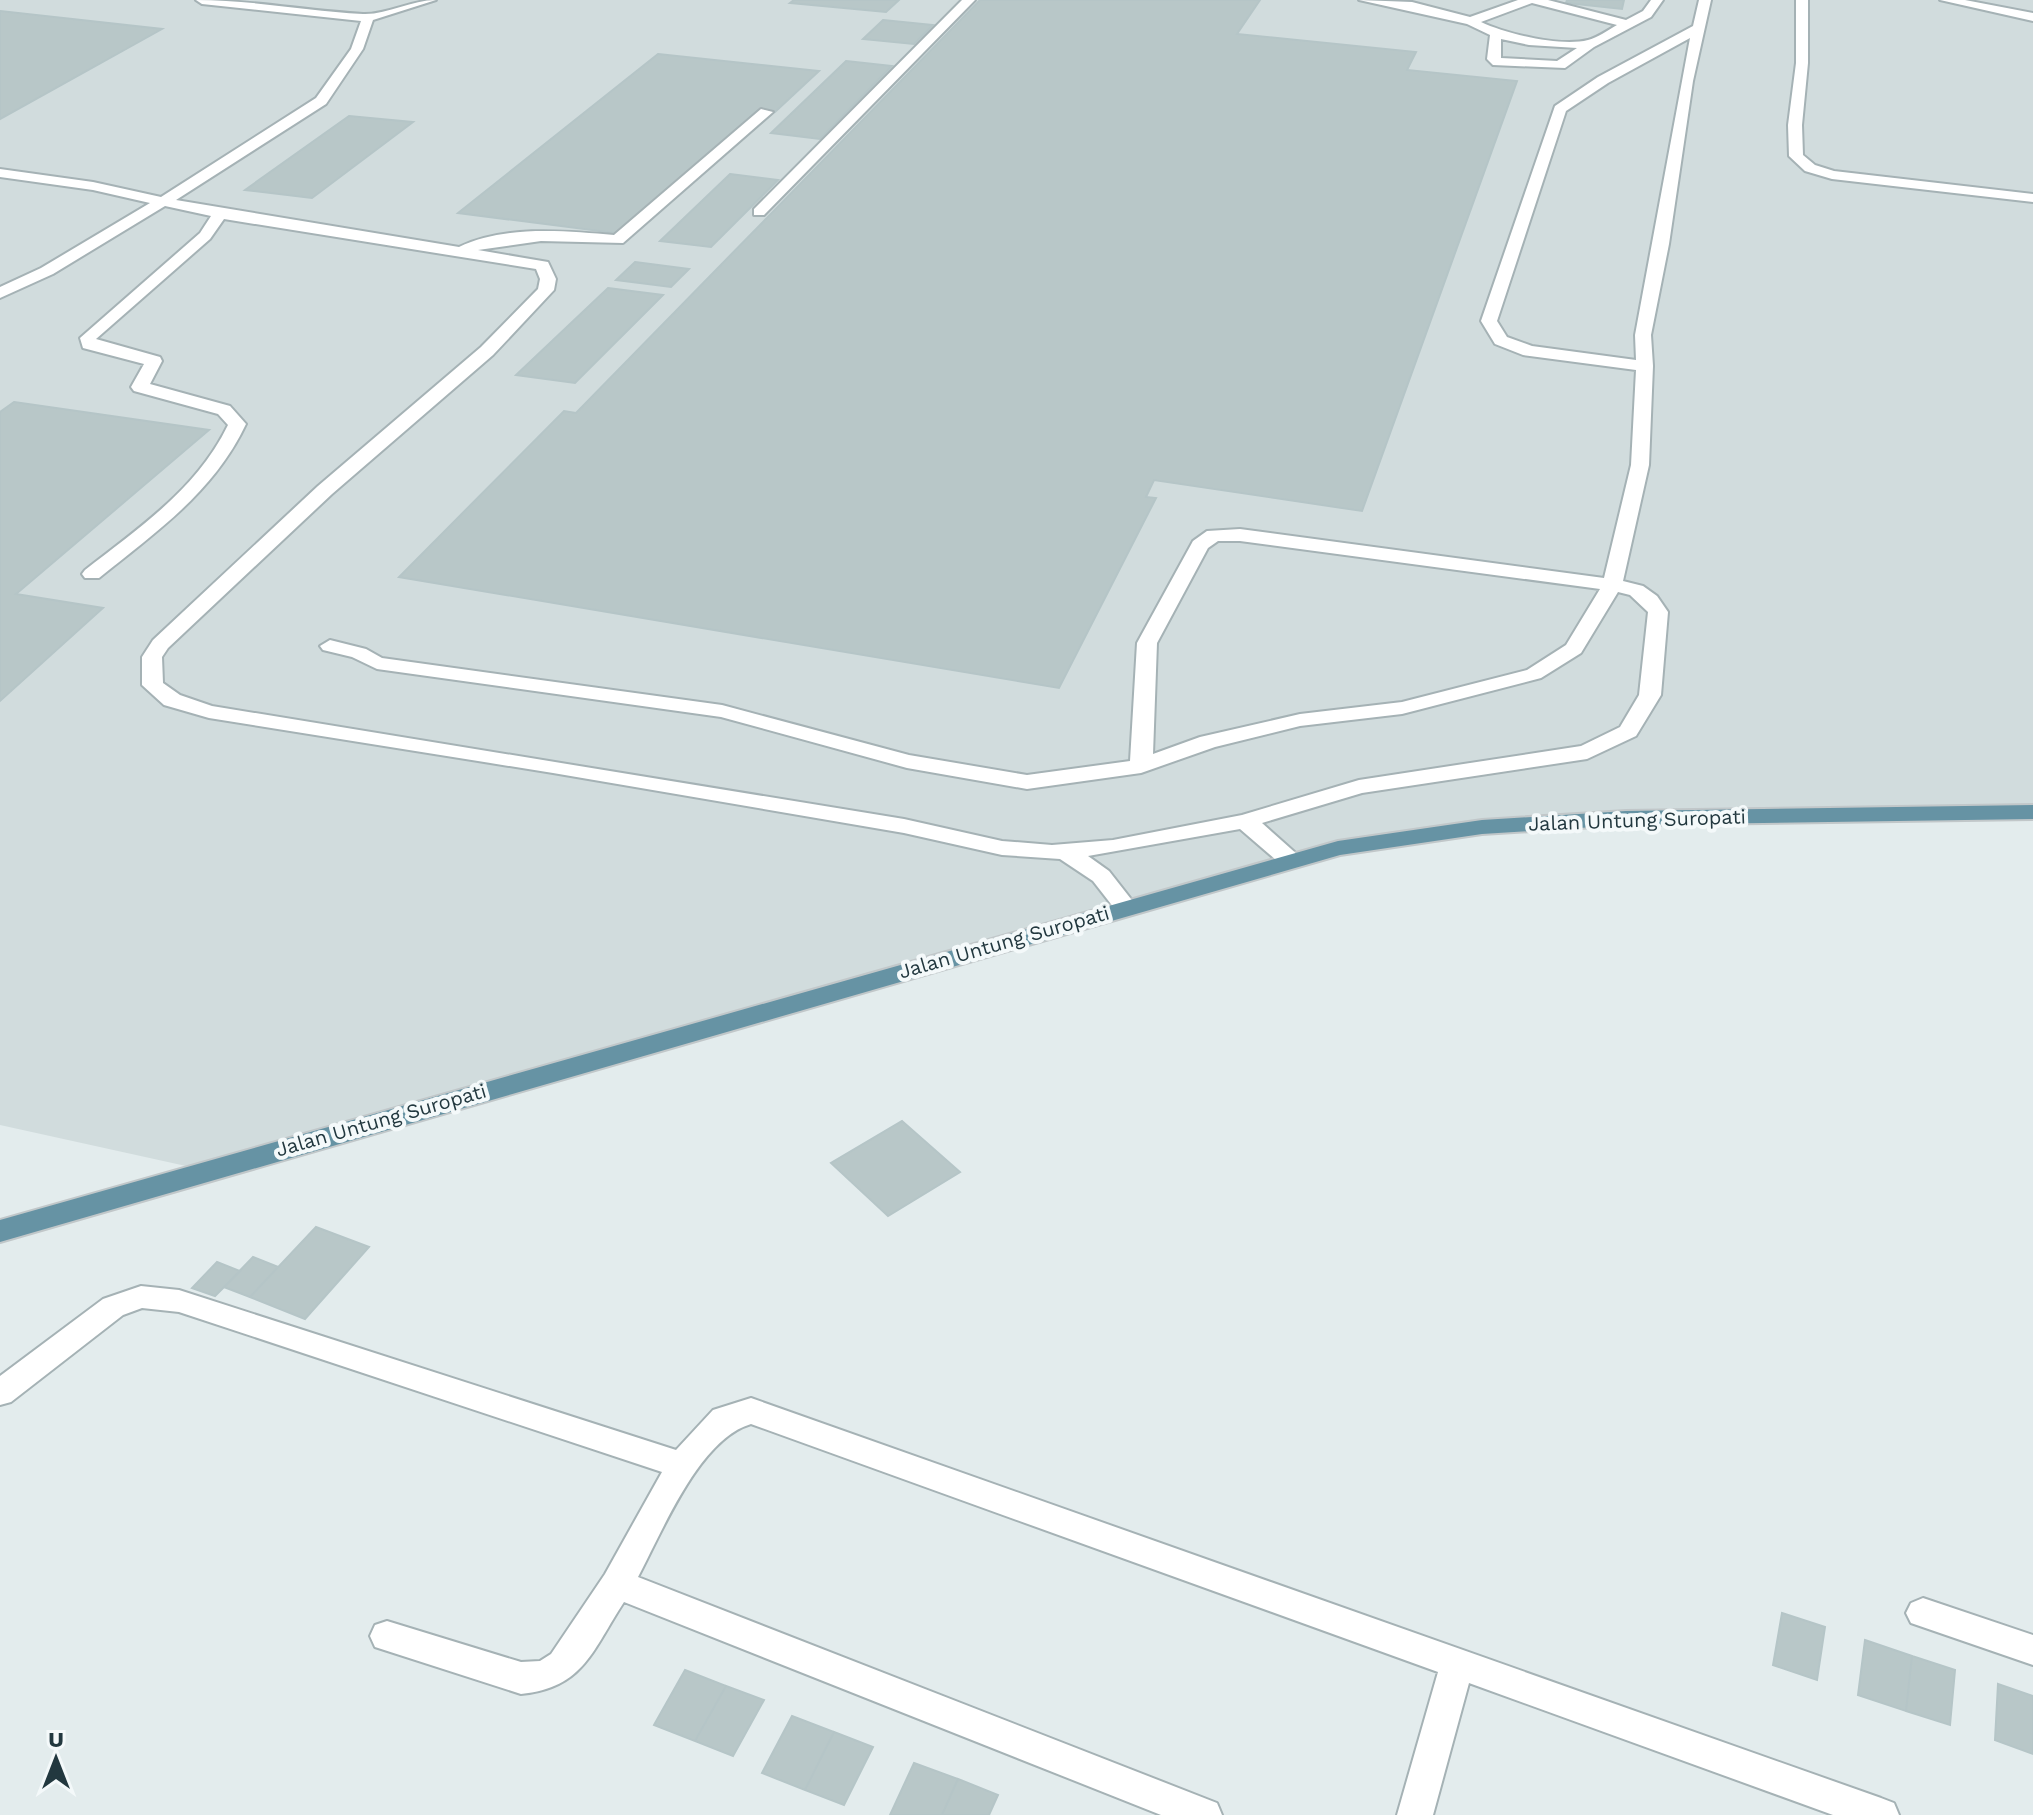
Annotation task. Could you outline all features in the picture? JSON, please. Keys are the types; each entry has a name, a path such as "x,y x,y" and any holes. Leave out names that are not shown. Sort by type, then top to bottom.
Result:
{"main road":[{"name":"Jalan Untung Suropati","path":"0,1231 1338,848 1482,827 1626,818 2033,812"}],"street":[{"path":"202,0 368,18 430,0"},
{"path":"759,212 969,0"},
{"path":"1365,0 1412,6 1471,21 1495,36 1536,43 1590,44"},
{"path":"1471,21 1532,0 1627,24"},
{"path":"1495,36 1493,59 1511,65 1560,65 1590,44 1647,14 1657,0"},
{"path":"330,646 359,653 377,663 722,711 907,761 1027,782 1141,766 1208,742 1300,720 1402,708 1534,674 1574,649 1612,585 1640,465 1645,366 1643,335 1661,244 1686,81 1705,0"},
{"path":"1802,0 1802,63 1795,125 1796,156 1810,168 1832,175 2033,198"},
{"path":"1946,0 2033,17"},
{"path":"0,293 47,271 115,232 321,101 357,49 368,18"},
{"path":"1645,366 1529,351 1501,340 1489,321 1560,109 1603,80 1699,28"},
{"path":"459,251 493,240 548,235 618,240 766,112"},
{"path":"0,173 93,186 220,214 542,265 548,279 546,290 487,351 325,490 160,644 152,657 153,685 172,700 209,712 889,823 1002,848 1065,851 1113,847 1245,821 1359,787 1587,752 1628,731 1650,695 1658,612 1650,600 1636,590 1612,585 1240,535 1214,535 1200,545 1147,643 1141,766"},
{"path":"92,574 198,488 228,445 237,424 224,410 144,390 139,384 154,361 89,344 88,338 205,236 220,214"},
{"path":"1245,821 1291,861"},
{"path":"1065,851 1101,876 1126,908"},
{"path":"0,1393 113,1307 141,1297 179,1301 682,1465"},
{"path":"387,1636 521,1678 545,1676 563,1665 617,1584 682,1465 724,1419 751,1411 1881,1815"},
{"path":"617,1584 1204,1815"},
{"path":"1923,1613 2033,1650"},
{"path":"1415,1815 1457,1663"}],"shaded area":[{"path":"0,0 2033,0 2033,811 1588,814 1364,838 949,951 195,1168 0,1125"}],"building":[{"path":"794,0 899,0 886,12 790,3"},
{"path":"980,0 1260,0 1237,34 1416,52 1407,70 1517,81 1362,511 1154,480 1146,497 1156,498 1059,688 399,577 564,411 576,413"},
{"path":"1567,0 1624,0 1622,9 1566,3"},
{"path":"0,11 162,29 0,119"},
{"path":"883,20 933,25 914,44 863,39"},
{"path":"658,54 819,71 775,112 758,110 623,234 458,213"},
{"path":"846,61 892,66 820,139 771,133"},
{"path":"349,116 413,122 312,198 245,190"},
{"path":"730,174 778,180 711,247 660,241"},
{"path":"635,262 689,269 671,287 616,280"},
{"path":"608,288 663,295 575,383 516,375"},
{"path":"14,402 209,430 16,594 103,608 0,701 0,412"},
{"path":"902,1121 960,1172 888,1216 831,1163"},
{"path":"316,1227 369,1247 305,1319 250,1297"},
{"path":"253,1257 278,1267 250,1297 224,1287"},
{"path":"217,1262 240,1271 215,1296 192,1288"},
{"path":"1782,1613 1825,1627 1817,1680 1773,1665"},
{"path":"1865,1640 1912,1656 1906,1711 1858,1695"},
{"path":"1912,1656 1955,1670 1950,1725 1906,1711"},
{"path":"685,1670 726,1686 695,1741 654,1725"},
{"path":"1998,1684 2033,1696 2033,1754 1995,1740"},
{"path":"726,1686 764,1700 733,1756 695,1741"},
{"path":"792,1716 834,1732 805,1790 762,1773"},
{"path":"834,1732 873,1747 844,1805 805,1790"},
{"path":"914,1763 958,1779 942,1815 890,1815"},
{"path":"958,1779 998,1795 989,1815 942,1815"}]}
